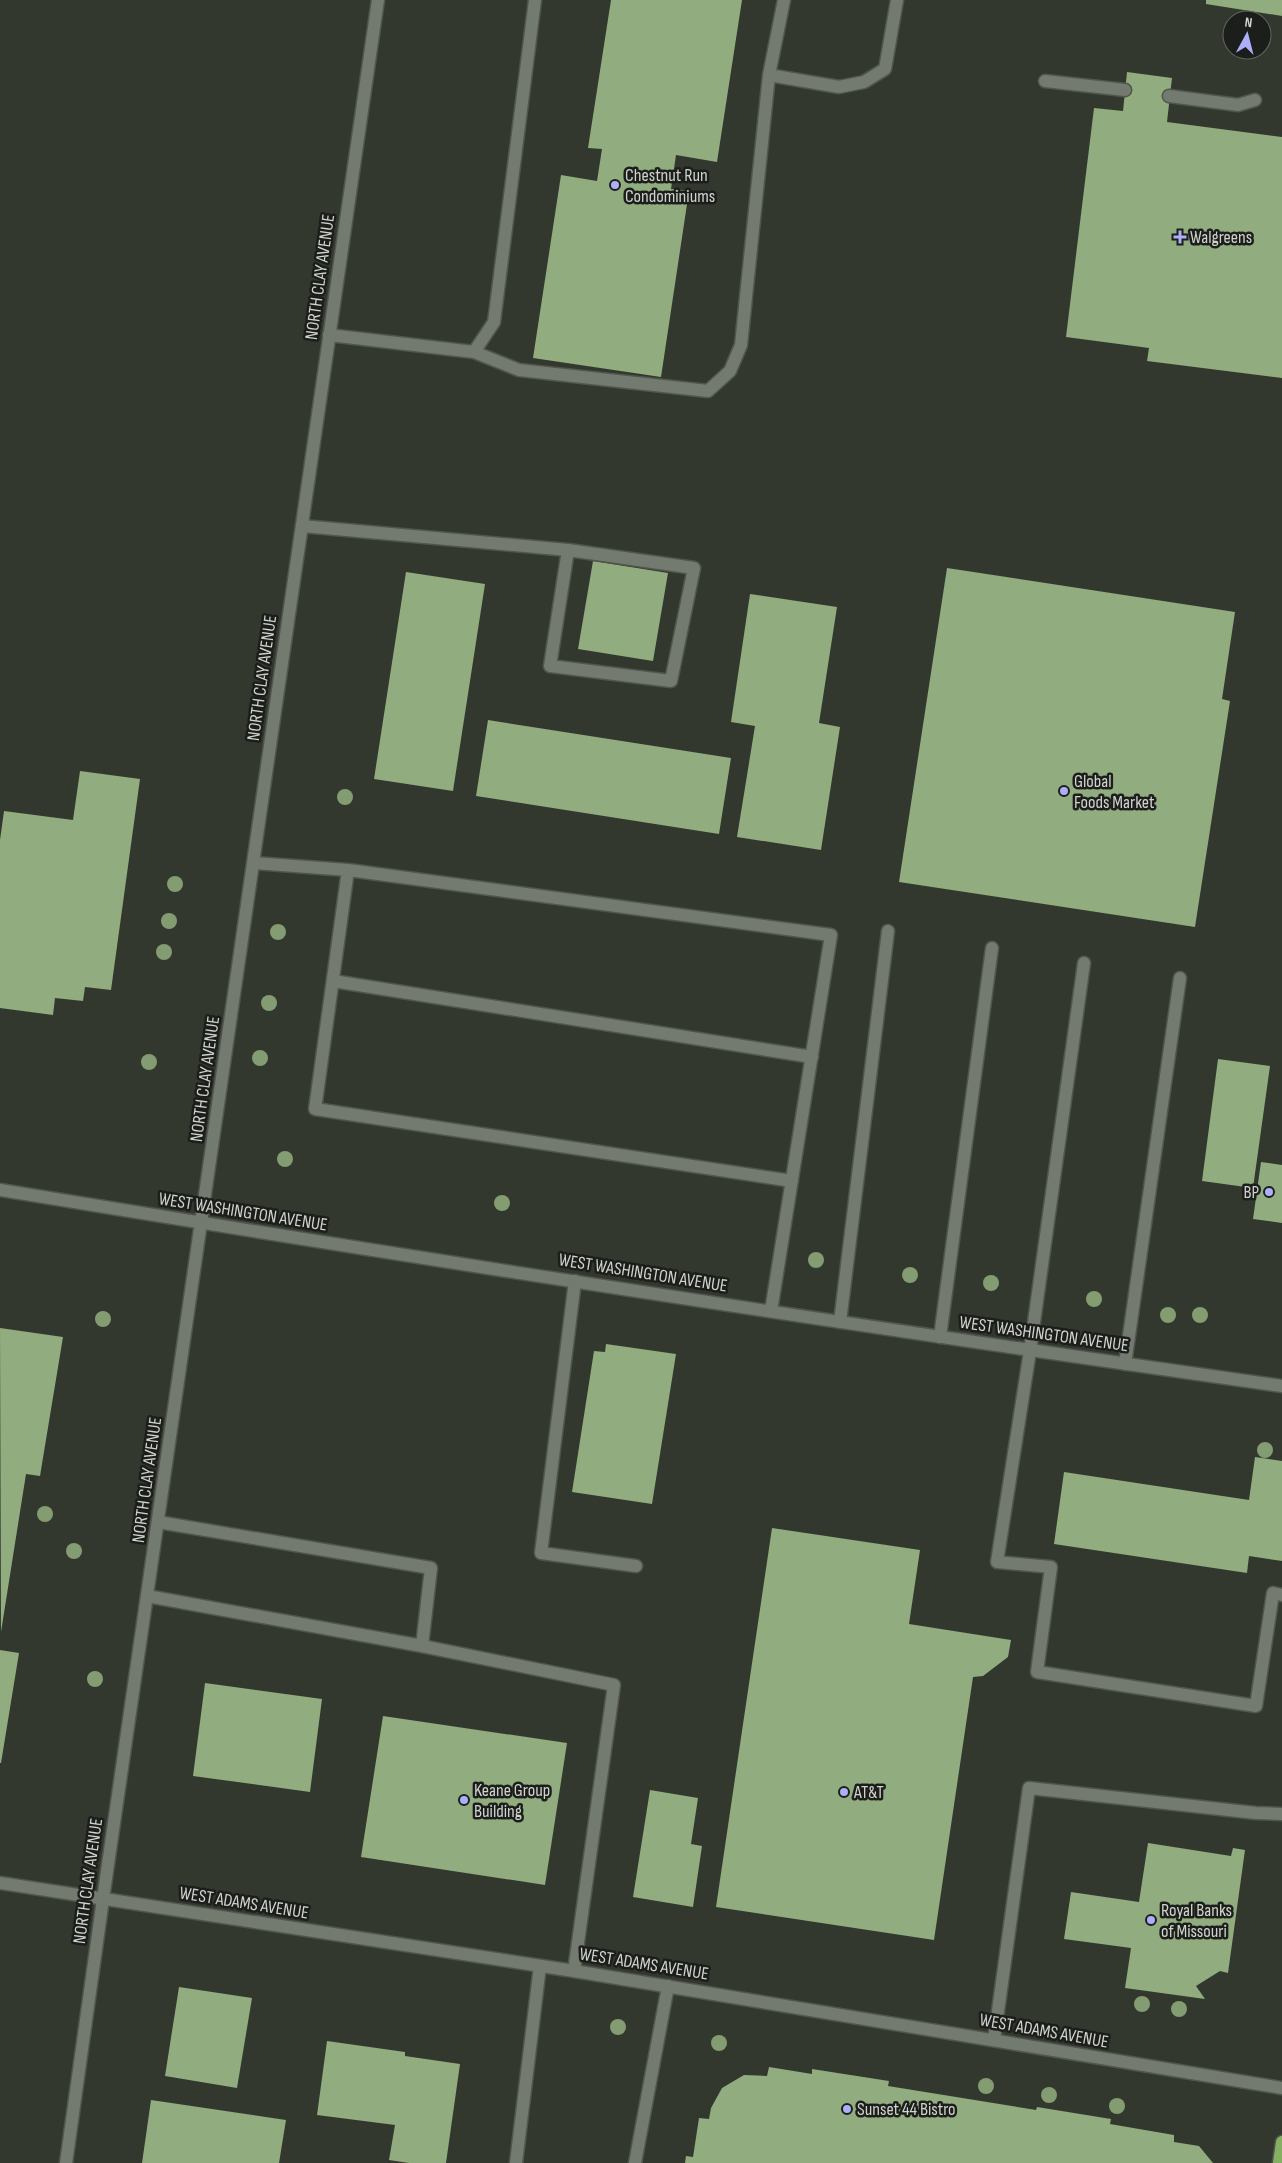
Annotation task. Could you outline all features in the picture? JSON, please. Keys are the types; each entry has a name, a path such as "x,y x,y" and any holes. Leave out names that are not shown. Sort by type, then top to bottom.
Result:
{"main road":[{"path":"1279,2163 1282,2142"}],"street":[{"name":"NORTH CLAY AVENUE","path":"66,2163 378,0"},
{"path":"474,352 494,322 535,0"},
{"path":"330,335 474,352 519,370 708,390 730,371 741,345 769,75 784,0"},
{"path":"769,75 839,87 864,82 885,69 897,0"},
{"path":"1045,81 1125,90"},
{"path":"1169,96 1238,105 1255,100"},
{"path":"302,526 568,550 694,568 671,681 550,666 568,550"},
{"path":"254,862 348,870 831,935 771,1311"},
{"path":"348,870 315,1109 792,1181"},
{"path":"840,1322 888,931"},
{"path":"940,1337 992,948"},
{"path":"1084,962 1030,1351 997,1562 1051,1567 1038,1672 1256,1706 1273,1593 1282,1595"},
{"path":"1125,1364 1180,978"},
{"path":"333,981 812,1057"},
{"name":"WEST WASHINGTON AVENUE","path":"0,1190 202,1224 840,1322 1282,1386"},
{"path":"575,1281 541,1552 636,1566"},
{"path":"158,1522 431,1568 422,1646"},
{"path":"147,1596 422,1646 614,1685 574,1970"},
{"path":"994,2040 1030,1788 1256,1813 1282,1814"},
{"name":"WEST ADAMS AVENUE","path":"0,1884 574,1970 1282,2088"},
{"path":"516,2163 540,1966"},
{"path":"635,2163 668,1986"}],"building":[{"name":"Chestnut Run Condominiums","path":"611,0 742,0 717,162 676,155 671,189 689,191 661,377 533,358 561,175 597,181 602,149 588,148"},
{"path":"1206,0 1282,0 1282,16 1272,14 1272,10 1244,10 1206,4"},
{"name":"Walgreens","path":"1127,72 1172,78 1167,122 1282,137 1282,378 1147,361 1149,348 1066,337 1094,108 1123,111"},
{"path":"593,561 668,573 653,661 578,649"},
{"name":"Global Foods Market","path":"947,568 1235,612 1222,699 1230,701 1195,927 899,882"},
{"path":"406,572 485,584 453,791 374,779"},
{"path":"750,594 837,607 819,723 840,727 821,850 737,837 755,726 731,722"},
{"path":"488,720 731,758 719,834 476,796"},
{"path":"80,771 140,779 111,990 85,987 83,1001 55,998 53,1015 0,1008 0,840 4,811 73,820"},
{"path":"1218,1059 1270,1066 1253,1188 1202,1181"},
{"name":"BP","path":"1261,1162 1282,1165 1282,1223 1253,1219"},
{"path":"0,1328 63,1337 40,1476 26,1474 1,1632"},
{"path":"606,1344 676,1354 652,1504 572,1492 594,1351 605,1352"},
{"path":"1255,1457 1282,1461 1282,1561 1249,1556 1247,1573 1054,1544 1064,1472 1249,1500"},
{"name":"AT&T","path":"772,1528 920,1550 909,1624 1011,1640 1008,1657 983,1676 973,1677 934,1940 716,1907"},
{"path":"0,1650 19,1653 1,1763 0,1763"},
{"path":"205,1683 322,1699 310,1792 193,1776"},
{"name":"Keane Group Building","path":"383,1716 567,1743 545,1885 361,1857"},
{"path":"650,1790 698,1798 691,1844 702,1846 693,1907 633,1897"},
{"name":"Royal Banks of Missouri","path":"1148,1843 1231,1856 1233,1848 1245,1850 1228,1973 1220,1971 1196,1986 1205,1999 1125,1988 1131,1948 1064,1939 1071,1892 1139,1902"},
{"path":"179,1987 252,1998 237,2088 165,2076"},
{"path":"327,2041 405,2052 405,2056 460,2064 446,2163 409,2163 389,2160 395,2125 317,2115"},
{"path":"769,2067 812,2074 812,2069 889,2081 888,2086 1036,2110 1037,2107 1111,2119 1110,2124 1174,2135 1174,2142 1199,2146 1213,2163 685,2163 686,2156 693,2157 699,2118 709,2119 711,2108 722,2088 744,2075 767,2076"},
{"path":"151,2100 286,2120 279,2163 142,2163"}],"place":[{"name":"Chestnut Run Condominiums","path":"615,185"},
{"name":"Walgreens","path":"1180,237"},
{"name":"Global Foods Market","path":"1064,791"},
{"name":"BP","path":"1269,1192"},
{"name":"AT&T","path":"844,1792"},
{"name":"Keane Group Building","path":"464,1800"},
{"name":"Royal Banks of Missouri","path":"1151,1920"},
{"name":"Sunset 44 Bistro","path":"847,2109"}]}
